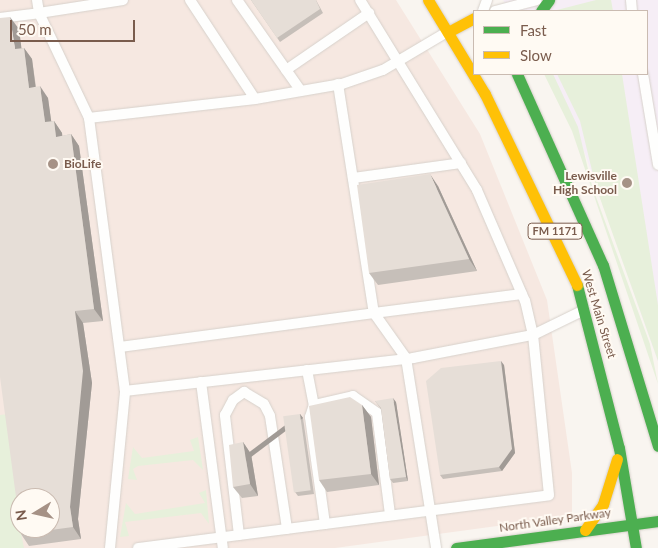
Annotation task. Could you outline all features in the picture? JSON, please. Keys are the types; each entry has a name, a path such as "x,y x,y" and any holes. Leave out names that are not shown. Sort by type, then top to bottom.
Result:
{"main road":[{"name":"West Main Street","path":"428,0 448,32 549,218 585,310 619,448 636,548"},
{"path":"472,0 480,10"},
{"path":"541,10 549,0"},
{"path":"448,32 473,19"},
{"name":"West Main Street","path":"517,75 565,173 603,265 658,446"},
{"path":"532,75 538,88"},
{"path":"557,128 565,173"},
{"path":"585,530 603,504 619,448"},
{"name":"North Valley Parkway","path":"456,548 658,521"}],"lane":[{"path":"37,0 39,13 89,118 120,347 125,391 110,548"},
{"path":"0,18 123,0"},
{"path":"190,0 255,99"},
{"path":"238,0 301,91"},
{"path":"138,548 222,543 239,535 549,495 533,336 522,294 461,163 400,60 360,0"},
{"path":"499,10 538,0"},
{"path":"286,70 369,12"},
{"path":"89,118 255,99 338,84 400,60 448,32"},
{"path":"643,75 658,165"},
{"path":"338,84 374,313 406,358 432,510 436,548"},
{"path":"353,178 461,163"},
{"path":"120,347 522,294"},
{"path":"125,391 406,358 533,336 585,310"},
{"path":"307,370 314,405 310,417 325,524"},
{"path":"241,378 244,392 264,404 270,416 287,529"},
{"path":"201,382 222,543"},
{"path":"239,535 225,415 232,400 244,392"},
{"path":"314,405 353,396 377,413 390,515"}],"shaded area":[{"path":"0,0 396,0 480,134 547,300 572,473 572,516 335,548 0,548"},
{"name":"Lewisville High School","path":"503,0 658,0 658,362 577,131 549,75 648,75 648,10 509,10"}],"green space":[{"path":"596,0 611,0 613,10 557,10"},
{"path":"544,75 553,75 578,127 592,186 650,344 658,384 572,131"},
{"path":"557,75 622,75 658,305 658,361 596,187 580,121"},
{"path":"9,414 16,488 10,488 10,538 22,538 24,548 0,548 0,415"},
{"path":"198,437 203,470 193,460 138,466 133,469 137,480 128,479 133,447 142,458 194,451 190,440"},
{"path":"206,490 209,524 201,513 125,522 129,536 120,537 126,503 135,514 205,503 199,493"}],"building":[{"path":"251,0 316,0 320,9 277,38"},
{"path":"10,17 15,49 24,48 29,88 40,86 45,122 54,121 56,137 71,134 94,309 75,311 83,371 70,507 73,527 60,529 60,488 15,488 0,377 0,18"},
{"path":"430,174 469,259 369,273 357,185"},
{"path":"501,361 512,449 499,467 440,475 426,381 441,368"},
{"path":"350,397 362,405 371,474 319,480 309,406"},
{"path":"393,398 406,477 390,479 381,408 375,401"},
{"path":"300,414 311,490 294,493 283,416"},
{"path":"243,442 250,484 233,487 229,445"}],"traffic: fast":[{"path":"542,10 549,0"},
{"path":"517,75 603,265 658,446"},
{"path":"577,285 619,448 636,548"},
{"path":"456,548 658,521"}],"traffic: slow":[{"path":"428,0 473,74"},
{"path":"448,32 473,19"},
{"path":"473,75 485,94 577,285"},
{"path":"585,530 603,504 617,459"}],"place":[{"name":"BioLife","path":"53,164"},
{"name":"Lewisville High School","path":"627,183"}]}
